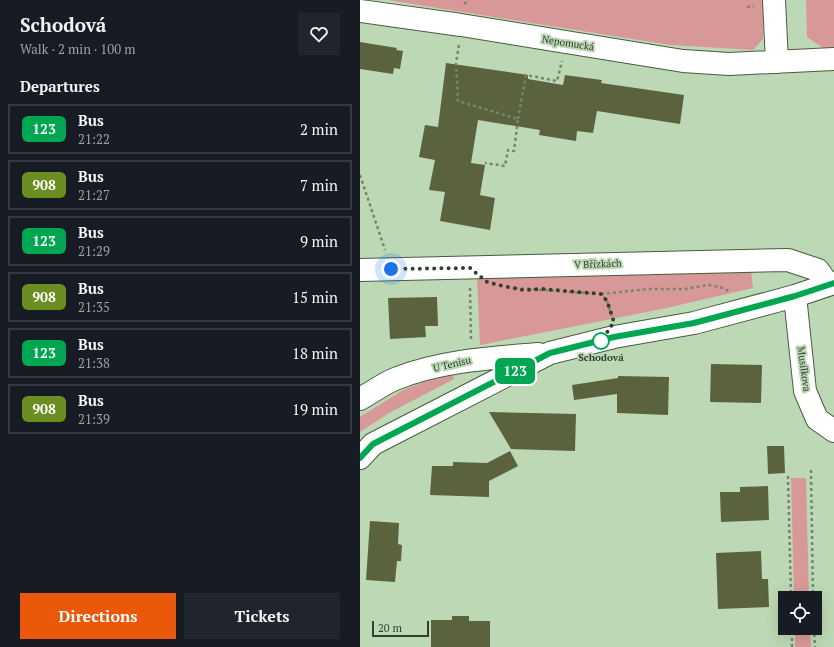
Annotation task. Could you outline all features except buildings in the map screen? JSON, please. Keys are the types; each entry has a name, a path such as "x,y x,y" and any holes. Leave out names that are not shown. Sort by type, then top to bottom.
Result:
{"street":[{"path":"774,0 777,62"},
{"name":"Nepomucká","path":"360,11 461,25 683,61 729,64 834,59"},
{"name":"V Břízkách","path":"360,270 788,260 818,270 831,283"},
{"path":"360,458 373,444 550,353 614,337 694,323 795,296 831,283"},
{"name":"Musílkova","path":"795,296 805,391 817,419 834,431"},
{"name":"U Tenisu","path":"360,399 394,380 471,359 550,353"}],"path":[{"path":"461,25 456,63 458,101 518,119"},
{"path":"485,163 505,166 508,150 514,151 526,75 557,81 561,66"},
{"path":"360,175 391,269"},
{"path":"470,285 471,332"},
{"path":"510,287 523,290 543,289 601,294 650,289 685,289 709,285 724,288 734,296"},
{"path":"601,294 607,301 614,322"},
{"path":"811,470 813,591"},
{"path":"788,476 791,591"},
{"path":"792,635 792,647"},
{"path":"814,635 815,647"}],"shaded area":[{"path":"387,0 763,0 763,39 753,50 670,45"},
{"path":"806,0 834,0 834,48 823,48 807,37"},
{"path":"751,270 753,288 662,309 480,345 477,278"},
{"path":"453,375 454,379 389,413 360,432 360,417 403,390 427,381"},
{"path":"791,478 806,478 809,591 794,591"},
{"path":"795,635 810,635 811,647 795,647"}],"bus line":[{"name":"123","path":"360,458 373,444 550,353 614,337 694,323 795,296 834,283"}],"place":[{"name":"Schodová","path":"601,341"}],"route":[{"path":"391,269 470,268 487,282 523,290 543,289 601,294 607,301 614,322 601,341"}]}
